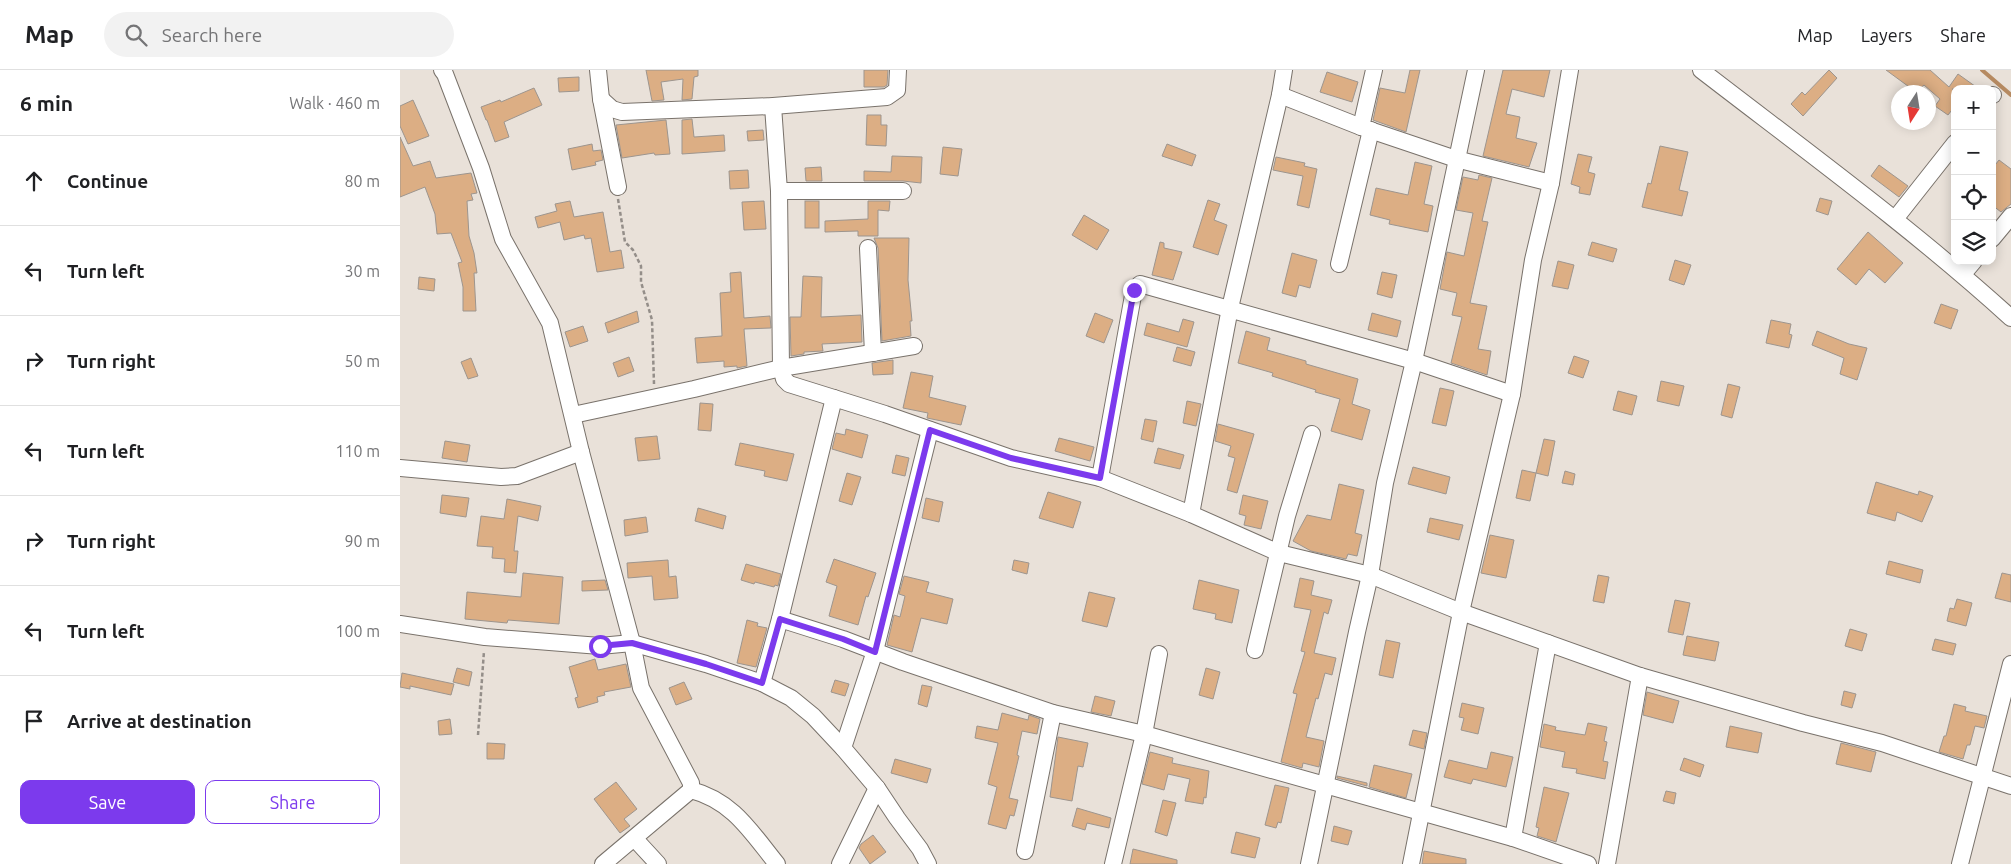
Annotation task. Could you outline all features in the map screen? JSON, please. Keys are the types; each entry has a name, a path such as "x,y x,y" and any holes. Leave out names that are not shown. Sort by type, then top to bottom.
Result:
{"street":[{"path":"442,70 480,168 503,239 550,323 581,452 632,643 641,688 692,783 691,790 603,864"},
{"path":"598,70 618,187"},
{"path":"602,99 612,109 622,112 773,106 887,97 897,90 898,70"},
{"path":"1191,514 1230,308 1280,95 1284,70"},
{"path":"1339,264 1366,128 1374,70"},
{"path":"1310,864 1370,575 1385,483 1414,361 1476,70"},
{"path":"1411,864 1461,612 1512,394 1534,260 1551,183 1570,70"},
{"path":"1701,70 1963,274 2011,318"},
{"path":"1280,95 1366,128 1456,159 1551,183"},
{"path":"773,106 779,191 781,368 784,379 789,384 1011,458 1100,478 1191,514 1278,553 1370,575 1461,612 1640,676 1882,743 2011,786"},
{"path":"1895,220 1951,148"},
{"path":"779,191 903,191"},
{"path":"1996,234 2011,216"},
{"path":"868,248 873,353"},
{"path":"1963,274 1971,265"},
{"path":"1100,478 1135,287 1140,284 1414,361 1512,394"},
{"path":"572,415 655,398 781,368 914,346"},
{"path":"762,683 780,619 834,398"},
{"path":"843,748 875,652 930,430"},
{"path":"1254,650 1287,516 1312,434"},
{"path":"400,468 501,477 517,476 581,452"},
{"path":"780,619 843,639 875,652 1053,713 1144,734 1326,787 1513,838 1588,864"},
{"path":"400,624 485,637 600,646 632,643 706,664 762,683 791,698 813,716 843,748 877,788 920,849 928,864"},
{"path":"1513,838 1548,643"},
{"path":"1113,864 1144,734 1159,654"},
{"path":"1960,864 2011,664"},
{"path":"1607,864 1640,676"},
{"path":"1024,851 1053,713"},
{"path":"840,864 877,788"},
{"path":"691,790 706,794 726,805 743,822 777,864"},
{"path":"634,839 658,864"}],"path":[{"path":"618,187 618,203 625,242 634,250 641,266 641,282 652,320 655,398"},
{"path":"478,735 485,637"}],"building":[{"path":"646,70 698,70 698,76 694,77 692,99 682,100 683,79 661,82 664,100 652,101"},
{"path":"864,70 888,70 887,85 884,87 864,87"},
{"path":"1410,70 1420,70 1406,132 1373,120 1380,88 1405,93"},
{"path":"1503,70 1550,70 1544,97 1512,89 1506,114 1520,117 1516,138 1537,143 1529,167 1483,156"},
{"path":"1829,70 1837,78 1803,116 1791,104 1802,92 1805,95"},
{"path":"1886,70 1930,70 1949,87 1958,74 1973,85 1951,85 1951,111 1948,115 1936,107 1940,99 1936,96 1936,85 1906,85"},
{"path":"1327,72 1358,82 1352,102 1320,92"},
{"path":"579,77 579,91 559,92 558,78"},
{"path":"534,88 542,105 504,122 509,137 495,142 481,107 500,100 501,102"},
{"path":"413,100 429,136 408,144 400,126 400,106"},
{"path":"867,115 881,115 881,125 887,125 886,146 866,145"},
{"path":"692,119 694,137 724,135 725,151 682,154 682,120"},
{"path":"666,120 670,154 655,155 654,153 622,158 616,125"},
{"path":"763,130 764,140 748,141 747,131"},
{"path":"400,137 413,166 430,161 436,178 471,173 477,193 471,194 473,200 467,201 469,236 477,273 474,273 476,311 463,311 463,287 458,263 462,262 451,233 437,234 435,214 425,187 400,197"},
{"path":"592,144 593,151 601,150 603,160 595,162 596,165 572,170 568,149"},
{"path":"1167,144 1196,155 1192,166 1162,156"},
{"path":"1660,146 1688,152 1679,190 1688,192 1682,216 1642,207 1648,183 1651,184"},
{"path":"943,147 962,149 958,176 940,174"},
{"path":"1578,154 1592,157 1588,172 1595,174 1590,195 1579,193 1580,187 1571,184"},
{"path":"892,156 922,157 921,183 864,181 864,171 891,172"},
{"path":"1276,157 1305,163 1304,166 1317,169 1309,208 1297,205 1303,176 1273,170"},
{"path":"1999,160 2011,169 2011,204 2001,212 1996,208 1996,164"},
{"path":"1415,162 1432,166 1424,204 1433,206 1428,232 1389,224 1390,220 1370,215 1376,188 1408,195"},
{"path":"1879,165 1908,186 1899,197 1871,176"},
{"path":"821,167 822,181 806,181 805,168"},
{"path":"748,170 749,188 730,189 729,171"},
{"path":"1479,175 1492,178 1482,221 1488,222 1470,303 1487,306 1478,349 1491,351 1487,375 1451,363 1462,317 1452,315 1457,293 1440,289 1447,252 1464,256 1473,213 1456,210 1463,177 1478,180"},
{"path":"1820,198 1832,201 1828,215 1816,211"},
{"path":"1208,200 1220,204 1214,220 1227,225 1218,255 1193,247"},
{"path":"570,201 574,217 603,212 610,252 621,250 624,268 597,272 591,238 585,239 584,235 564,240 560,222 538,228 535,217 557,211 555,204"},
{"path":"764,201 766,229 744,230 742,202"},
{"path":"805,201 819,201 819,228 805,228"},
{"path":"868,201 890,201 889,211 878,210 878,236 858,236 858,231 825,232 825,221 868,219"},
{"path":"1084,215 1109,230 1097,250 1072,235"},
{"path":"1868,232 1903,263 1885,283 1869,269 1856,285 1837,269"},
{"path":"874,238 909,238 908,280 912,321 910,321 911,336 882,341 878,248"},
{"path":"1160,242 1164,243 1164,248 1182,252 1173,280 1152,275"},
{"path":"1592,242 1617,249 1613,262 1588,255"},
{"path":"1292,253 1317,260 1310,288 1299,285 1296,297 1282,293"},
{"path":"1675,260 1691,265 1684,285 1669,280"},
{"path":"1558,261 1574,265 1568,289 1552,286"},
{"path":"741,272 744,318 770,316 771,328 744,329 747,366 737,368 737,366 724,367 724,361 697,363 695,338 722,336 720,293 731,292 730,273"},
{"path":"1382,272 1397,275 1392,298 1377,294"},
{"path":"803,276 822,277 821,317 861,315 862,342 822,344 823,351 804,352 804,354 791,356 790,317 801,317"},
{"path":"419,277 435,279 434,291 418,289"},
{"path":"1941,304 1958,310 1951,329 1934,323"},
{"path":"637,311 639,322 608,333 605,323"},
{"path":"1095,313 1113,320 1104,343 1086,336"},
{"path":"1372,313 1401,321 1397,337 1368,330"},
{"path":"1183,319 1194,322 1187,347 1144,335 1147,323 1179,332"},
{"path":"1771,320 1791,324 1789,334 1792,335 1789,348 1766,343"},
{"path":"583,326 588,341 570,347 565,332"},
{"path":"1246,331 1270,338 1267,350 1358,379 1352,404 1370,410 1362,440 1331,431 1340,399 1272,376 1273,373 1238,363"},
{"path":"1817,331 1849,344 1867,348 1857,380 1840,374 1844,358 1812,345"},
{"path":"1177,347 1195,352 1191,366 1173,361"},
{"path":"1574,356 1589,361 1583,378 1568,373"},
{"path":"629,357 634,371 618,377 613,363"},
{"path":"471,358 478,376 468,379 461,362"},
{"path":"893,360 893,374 873,375 872,363"},
{"path":"911,372 933,376 929,397 966,406 961,425 927,418 928,413 903,408"},
{"path":"1661,381 1684,386 1679,406 1657,401"},
{"path":"1728,384 1740,387 1732,418 1721,415"},
{"path":"1440,388 1454,391 1446,426 1432,423"},
{"path":"1618,391 1637,396 1632,415 1613,410"},
{"path":"1187,401 1201,404 1196,426 1183,423"},
{"path":"700,403 713,404 711,431 698,430"},
{"path":"1145,419 1157,421 1153,442 1141,439"},
{"path":"1218,424 1254,434 1237,493 1227,490 1235,458 1228,456 1231,446 1215,441"},
{"path":"846,429 868,435 862,458 832,449 836,433 845,435"},
{"path":"657,436 660,459 638,461 635,438"},
{"path":"1059,438 1094,447 1090,461 1055,451"},
{"path":"1544,439 1555,441 1548,476 1536,473"},
{"path":"445,441 470,445 467,462 442,458"},
{"path":"740,443 794,454 787,481 764,476 765,471 735,465"},
{"path":"1158,448 1184,455 1180,469 1154,463"},
{"path":"896,455 909,458 905,476 892,473"},
{"path":"1413,467 1450,477 1446,494 1408,484"},
{"path":"1522,470 1536,473 1530,501 1516,498"},
{"path":"1565,471 1575,474 1573,485 1562,483"},
{"path":"847,473 861,477 852,505 839,501"},
{"path":"1876,482 1918,495 1919,491 1933,496 1922,522 1897,512 1895,521 1867,513"},
{"path":"1339,484 1364,490 1355,533 1362,535 1357,556 1348,554 1346,559 1311,551 1293,541 1307,515 1331,520"},
{"path":"1048,492 1081,502 1073,528 1039,518"},
{"path":"442,495 469,498 466,517 440,513"},
{"path":"1243,495 1268,501 1261,529 1244,525 1246,516 1239,514"},
{"path":"926,498 943,502 939,522 922,518"},
{"path":"507,499 541,506 538,521 518,516 514,551 518,551 516,573 504,572 505,559 492,558 493,547 477,546 481,516 504,519"},
{"path":"698,508 726,516 723,529 695,521"},
{"path":"646,517 648,532 625,536 624,520"},
{"path":"1430,518 1463,525 1459,540 1427,532"},
{"path":"1490,535 1514,540 1506,578 1481,573"},
{"path":"834,559 876,573 868,597 866,596 858,625 829,616 837,586 826,582"},
{"path":"668,560 669,577 676,576 678,598 654,600 652,576 628,578 627,563"},
{"path":"1014,560 1029,563 1027,574 1012,570"},
{"path":"1889,561 1923,570 1920,583 1886,574"},
{"path":"746,564 781,574 778,586 775,585 774,587 755,582 754,584 741,580"},
{"path":"523,573 563,577 559,624 508,620 507,623 465,619 467,592 521,597"},
{"path":"2002,573 2011,575 2011,602 1995,598"},
{"path":"1598,575 1609,577 1604,603 1593,601"},
{"path":"904,576 929,582 926,592 953,599 947,624 921,618 912,652 887,645 894,615 900,617 905,596 899,594"},
{"path":"1300,578 1314,581 1311,595 1332,600 1328,614 1324,612 1314,653 1336,658 1332,675 1325,673 1318,699 1316,698 1306,737 1324,741 1319,767 1303,763 1302,768 1281,762 1297,694 1293,693 1305,652 1301,651 1311,610 1294,607"},
{"path":"605,580 608,590 582,591 582,581"},
{"path":"1199,580 1239,590 1232,623 1215,619 1216,614 1193,609"},
{"path":"1089,592 1115,598 1107,627 1082,621"},
{"path":"1957,599 1972,603 1966,626 1947,621 1950,608 1954,609"},
{"path":"1675,600 1690,603 1683,635 1668,632"},
{"path":"747,620 758,623 757,626 767,628 756,667 737,663"},
{"path":"1850,629 1867,634 1862,651 1845,646"},
{"path":"1687,636 1719,642 1715,661 1683,655"},
{"path":"1935,639 1956,644 1953,655 1932,650"},
{"path":"1386,640 1400,643 1393,678 1379,675"},
{"path":"595,659 598,670 626,664 631,687 604,692 605,695 597,697 598,702 578,708 575,698 578,697 569,667"},
{"path":"457,668 472,672 469,686 453,682"},
{"path":"1206,668 1220,672 1213,699 1199,695"},
{"path":"402,673 454,684 451,695 410,686 410,689 400,687"},
{"path":"835,680 849,684 845,696 831,692"},
{"path":"684,682 692,699 676,705 669,688"},
{"path":"922,685 932,687 927,707 918,704"},
{"path":"1844,691 1856,694 1852,708 1841,705"},
{"path":"1647,692 1679,701 1673,723 1643,715"},
{"path":"1095,696 1115,701 1111,716 1091,712"},
{"path":"1462,703 1484,708 1478,734 1461,730 1464,718 1459,717"},
{"path":"1954,704 1966,707 1965,711 1987,716 1984,728 1975,726 1970,745 1967,745 1963,759 1939,752 1944,736 1946,736"},
{"path":"1002,713 1028,720 1029,715 1040,719 1037,734 1022,731 1017,755 1019,756 1009,798 1018,800 1014,816 1010,815 1006,829 988,824 997,787 988,784 998,743 975,738 977,726 998,730"},
{"path":"450,719 452,734 439,735 438,721"},
{"path":"1588,723 1607,727 1604,741 1607,742 1603,761 1608,762 1605,779 1576,773 1577,769 1562,767 1565,752 1540,747 1544,724 1556,727 1555,730 1585,735"},
{"path":"1730,726 1762,733 1758,753 1726,747"},
{"path":"1413,730 1427,733 1424,749 1409,745"},
{"path":"1058,737 1088,743 1083,767 1078,766 1072,801 1050,797"},
{"path":"487,743 505,744 504,759 487,759"},
{"path":"1841,743 1876,752 1871,772 1836,764"},
{"path":"1150,752 1173,758 1172,763 1209,771 1206,798 1204,797 1203,804 1185,801 1190,779 1168,774 1164,790 1142,784"},
{"path":"1491,752 1513,757 1506,787 1473,779 1471,784 1444,777 1449,760 1487,769"},
{"path":"1684,758 1704,765 1700,777 1680,770"},
{"path":"895,759 931,769 927,783 891,773"},
{"path":"1374,765 1412,774 1406,798 1369,787"},
{"path":"1337,776 1367,783 1367,786 1337,778"},
{"path":"616,782 637,809 624,819 630,826 620,833 594,799"},
{"path":"1275,785 1289,788 1281,823 1278,822 1276,828 1265,825"},
{"path":"1544,787 1569,793 1556,842 1537,836 1539,828 1536,827"},
{"path":"1666,791 1676,793 1674,804 1663,801"},
{"path":"1163,800 1176,803 1167,836 1155,832"},
{"path":"1077,808 1111,818 1109,828 1087,823 1085,830 1072,826"},
{"path":"1334,826 1352,831 1348,845 1331,841"},
{"path":"1236,832 1260,838 1255,858 1231,853"},
{"path":"873,835 886,852 870,864 859,848 861,844"},
{"path":"1133,849 1177,860 1177,864 1130,864"},
{"path":"1424,851 1466,859 1466,864 1422,864"}],"waterway":[{"path":"1982,70 2011,95"}],"route":[{"path":"600,646 632,643 706,664 762,683 780,619 843,639 875,652 930,430 1011,458 1100,478 1134,290"}]}
